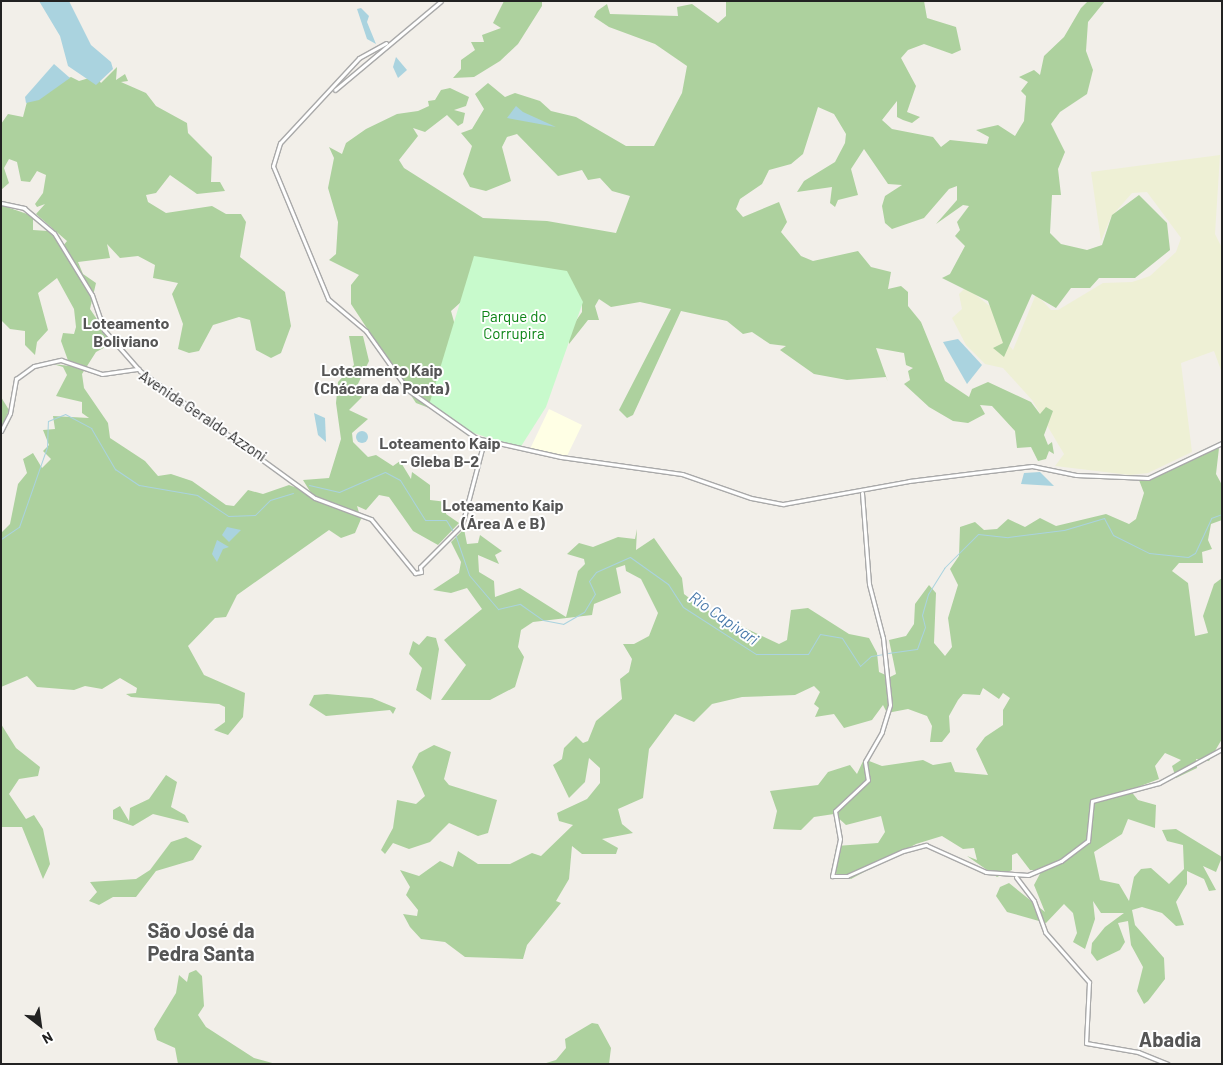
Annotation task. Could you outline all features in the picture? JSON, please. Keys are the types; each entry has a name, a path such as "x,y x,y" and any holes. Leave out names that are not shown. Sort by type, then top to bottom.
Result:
{"street":[{"path":"441,1 386,43 333,91 277,146 274,169 328,299 366,331 408,390 456,427 484,440 561,457 682,474 766,502 862,493 909,481 1032,466 1076,476 1148,478 1222,444"},
{"path":"333,91 350,68 364,54 386,43"},
{"path":"364,54 367,62"},
{"path":"350,68 355,73"},
{"path":"1,203 28,210 54,233 92,295 104,330 139,369"},
{"name":"Avenida Geraldo Azzoni","path":"1,431 10,413 16,379 34,366 61,360 102,374 139,369 315,498 371,518 414,568"},
{"path":"414,568 420,567 458,532 484,440"},
{"path":"862,493 869,584 883,638 890,705 882,732 865,762 868,780 835,811 840,839 832,876 846,876 903,851 926,845 986,872 1016,877 1061,861 1085,844 1091,834 1089,807 1098,798 1178,775 1222,749"},
{"path":"414,568 419,574 420,567"},
{"path":"1016,877 1034,902 1045,932 1089,982 1086,1043 1138,1052 1168,1064"}],"shaded area":[{"path":"1220,155 1215,234 1222,248 1222,373 1214,351 1181,363 1192,452 1148,473 1130,475 1055,466 1064,454 1032,400 1003,368 985,364 966,345 952,318 962,309 959,294 966,287 992,308 1000,334 1013,350 1036,294 1051,310 1058,310 1103,283 1132,282 1150,276 1176,252 1181,238 1147,192 1132,193 1111,217 1101,241 1091,172"},
{"path":"549,409 582,425 567,456 530,449"}],"green space":[{"path":"504,1 542,1 542,6 518,44 500,61 474,77 453,78 461,69 461,60 475,50 471,42 484,42 482,35 501,28 493,23"},
{"path":"726,1 924,1 927,18 956,27 961,50 952,54 924,44 908,50 901,58 916,86 907,112 920,117 912,123 897,117 897,101 882,120 892,129 933,137 941,147 950,140 987,144 989,137 976,130 998,125 1015,136 1024,121 1026,96 1021,91 1028,82 1019,77 1034,70 1040,75 1044,56 1064,37 1081,8 1088,1 1105,1 1088,22 1086,51 1093,70 1087,94 1060,112 1051,124 1065,152 1058,169 1061,195 1052,195 1050,233 1061,244 1087,250 1102,245 1112,215 1139,195 1167,223 1170,250 1135,278 1099,278 1090,288 1071,288 1056,308 1032,294 1004,357 993,348 1003,343 988,301 942,278 950,274 965,246 955,236 960,230 957,222 969,206 963,205 936,224 957,200 957,186 949,189 924,218 892,229 885,223 882,206 885,196 902,185 888,184 864,149 851,169 858,195 838,200 835,207 830,203 832,187 797,192 804,181 835,162 845,143 846,134 834,114 818,107 803,154 791,164 769,170 762,184 740,199 736,209 743,217 779,202 787,222 781,232 801,256 813,261 858,251 871,267 891,272 888,289 901,286 908,292 908,306 921,322 945,381 969,397 972,389 988,382 1031,402 1040,414 1046,407 1053,411 1044,435 1048,445 1052,442 1054,454 1049,451 1046,459 1038,461 1031,447 1017,448 1015,431 992,406 980,405 985,414 968,423 953,421 929,407 904,384 910,380 908,371 913,368 906,365 904,353 876,348 888,382 886,377 847,380 814,374 780,350 786,346 770,344 752,332 743,334 727,321 681,311 633,415 627,418 619,410 671,309 640,302 611,307 599,299 595,306 599,320 588,320 569,344 569,331 582,312 582,303 461,302 451,311 456,329 437,411 416,403 351,304 351,285 359,275 329,260 336,254 338,222 328,188 334,158 329,147 342,154 346,143 366,129 397,114 418,111 429,106 428,101 435,100 441,90 450,88 469,97 466,106 454,110 465,113 463,123 458,126 447,115 425,132 413,128 418,136 399,160 404,168 483,218 547,221 616,233 630,196 612,191 600,178 588,180 582,170 558,176 517,134 507,137 502,147 511,181 486,191 470,187 463,174 472,146 461,133 472,129 484,109 475,94 488,83 505,97 515,93 540,101 551,111 576,117 626,146 654,146 682,93 687,66 655,44 609,27 594,17 597,11 607,4 610,14 678,16 677,7 692,4 718,23 726,16"},
{"path":"117,67 116,80 125,74 128,81 121,82 146,93 156,106 187,123 188,133 212,157 211,182 220,182 225,191 197,194 170,175 156,193 146,195 148,202 166,213 212,206 226,214 241,214 246,222 240,257 285,292 291,326 281,353 271,358 256,350 250,320 239,317 213,325 199,351 189,353 178,349 183,324 172,294 178,283 153,278 155,265 138,256 120,258 107,244 110,258 78,262 83,274 96,283 90,309 113,343 96,352 82,374 84,388 108,423 110,438 145,461 158,476 171,474 192,481 226,505 234,506 248,490 263,494 289,485 311,493 303,480 329,478 341,439 336,403 338,382 354,365 349,336 363,336 369,361 356,388 362,397 349,410 368,419 352,433 353,442 368,457 376,455 393,466 400,461 411,479 412,472 430,485 430,500 447,502 446,514 459,523 438,545 413,531 389,497 379,495 366,510 357,506 361,519 355,533 341,538 329,530 237,595 226,617 215,618 188,646 204,675 245,693 243,717 228,735 214,730 225,722 225,707 219,704 131,697 126,694 136,693 137,688 120,678 102,689 85,686 74,690 37,687 27,676 1,687 1,533 10,524 18,484 27,473 23,459 33,453 42,468 51,459 43,451 49,445 43,430 55,429 53,416 89,418 82,413 82,402 56,396 67,375 63,367 53,364 70,366 61,341 63,333 74,334 76,327 74,309 57,278 38,293 48,330 37,342 35,355 25,345 25,331 10,329 1,320 1,205 33,216 33,230 48,231 63,246 67,241 36,214 45,204 37,207 35,204 43,193 46,175 37,171 30,182 21,181 17,162 9,159 4,168 9,183 1,190 1,124 8,114 23,117 29,94 71,77 79,81 96,76 101,83"},
{"name":"Parque do Corrupira","path":"474,256 567,271 583,302 546,407 520,448 461,429 429,405"},
{"path":"1,397 9,410 1,429"},
{"path":"1219,448 1216,474 1222,485 1222,520 1211,524 1208,540 1212,549 1202,552 1203,563 1179,563 1172,571 1188,583 1195,636 1208,633 1203,616 1214,584 1222,578 1222,739 1209,761 1196,759 1197,768 1176,778 1172,766 1181,760 1165,753 1155,766 1159,779 1130,790 1138,800 1156,805 1155,828 1128,819 1122,834 1094,852 1100,880 1119,884 1129,901 1134,877 1141,869 1151,868 1169,884 1184,869 1183,845 1167,841 1162,830 1176,829 1222,857 1216,872 1203,866 1216,890 1209,891 1204,879 1187,871 1187,884 1176,902 1184,925 1176,926 1162,913 1142,907 1132,910 1135,925 1164,958 1165,979 1144,1004 1137,991 1143,967 1131,945 1128,921 1118,923 1125,942 1120,950 1097,961 1091,953 1092,943 1105,927 1124,913 1101,913 1093,901 1095,919 1085,949 1073,942 1077,933 1073,913 1064,904 1046,923 1007,912 996,896 1000,887 1009,883 1045,912 1034,885 1042,870 1030,870 1017,853 1012,855 1012,870 997,877 967,856 977,860 974,848 963,849 942,836 916,844 851,879 834,873 836,846 878,843 885,832 881,816 846,825 834,814 814,817 801,830 773,829 777,811 770,791 818,785 828,772 850,765 857,774 864,759 882,766 923,760 933,765 951,762 955,772 988,775 976,749 985,737 1003,725 1003,710 1010,698 1003,693 999,699 983,688 980,695 963,694 958,700 949,716 950,732 942,742 930,742 932,726 927,716 908,709 887,713 883,705 872,720 844,728 834,714 815,717 819,708 814,704 820,692 814,686 795,695 742,697 712,704 694,722 675,714 649,749 643,798 618,809 622,824 633,833 602,839 618,848 616,854 582,854 572,846 569,879 556,901 561,903 527,945 523,959 465,957 445,942 421,939 410,927 403,914 417,916 418,910 406,895 410,887 400,870 419,876 440,861 453,867 458,851 478,864 510,864 532,853 541,856 573,825 559,821 557,813 587,799 600,783 600,768 589,758 585,782 569,798 553,765 562,759 564,748 576,736 583,743 588,741 596,721 622,699 620,679 629,672 632,659 623,644 634,644 649,636 658,613 641,579 626,571 625,565 616,568 621,593 594,604 592,615 533,622 521,630 518,647 524,657 515,687 490,700 441,700 466,665 444,640 482,609 467,588 451,593 433,590 459,573 461,562 451,542 464,529 467,544 478,543 480,535 502,551 495,555 499,564 478,555 479,572 494,581 495,597 520,588 566,617 578,571 585,564 584,559 567,554 579,543 593,547 618,537 635,539 637,529 636,550 654,538 682,578 684,594 701,607 779,644 787,640 791,610 808,608 849,634 869,638 877,653 879,672 890,677 896,674 889,640 906,636 914,624 915,604 929,585 936,593 934,643 945,656 952,647 948,618 958,585 950,569 959,556 960,527 975,522 984,530 997,529 1008,519 1025,527 1040,518 1056,526 1106,514 1129,524 1136,519 1144,493 1139,480"},
{"path":"427,636 436,638 439,649 431,700 416,690 422,668 409,654 413,641 419,645"},
{"path":"327,694 372,698 396,708 393,714 390,710 326,716 309,705 314,695"},
{"path":"1,724 16,748 40,767 38,776 19,779 9,794 26,819 34,815 43,829 50,864 43,879 22,827 1,827"},
{"path":"434,745 451,752 444,779 449,785 497,800 488,833 478,836 449,823 430,842 409,849 393,843 385,854 381,850 393,828 397,800 416,804 425,796 412,767 419,753"},
{"path":"166,775 177,782 171,807 185,815 189,823 153,814 133,826 113,819 113,810 120,806 129,821 130,808 149,799"},
{"path":"186,837 202,846 193,860 156,871 136,897 113,897 99,905 89,901 97,892 90,882 136,879 150,870 171,842"},
{"path":"196,970 202,976 204,1006 198,1015 206,1027 254,1058 276,1064 178,1064 175,1048 157,1040 154,1029 176,993 179,975 187,982 189,973"},
{"path":"592,1023 598,1024 611,1048 609,1064 543,1064 556,1060 566,1048 565,1039"}],"water":[{"path":"39,1 69,1 91,45 111,62 113,69 96,85 68,66 60,36"},
{"path":"361,8 369,16 367,22 376,44 367,39 357,9"},
{"path":"396,57 407,70 398,78 393,67"},
{"path":"54,64 70,78 39,100 26,103 25,97"},
{"path":"516,106 523,112 556,127 507,118"},
{"path":"958,339 982,365 967,384 943,342"},
{"path":"314,413 325,418 326,442 318,435"},
{"path":"362,431 368,437 362,443 356,437"},
{"path":"1040,472 1054,486 1021,484 1024,473"},
{"path":"227,527 241,530 229,542 222,535"},
{"path":"217,540 229,547 223,549 217,562 212,554"}],"waterway":[{"name":"Rio Capivari","path":"1,539 19,527 47,447 48,421 65,414 91,428 115,469 139,485 197,495 228,516 255,515 270,500 293,493"},
{"name":"Rio Capivari","path":"309,485 339,492 385,472 400,480 425,520 446,520 453,531"},
{"name":"Rio Capivari","path":"888,653 917,649 925,627 922,615 928,594 944,568 978,534 1008,537 1064,530 1104,518 1113,535 1149,553 1188,557 1195,553 1211,518 1222,514"},
{"name":"Rio Capivari","path":"455,534 469,575 498,609 520,604 543,620 563,624 584,612 595,594 589,581 596,572 630,557 668,584 683,607 756,654 808,654 820,634 842,638 860,666 871,656 883,654"}],"district":[{"name":"Loteamento Boliviano","path":"126,332"},
{"name":"Loteamento Kaip (Chácara da Ponta)","path":"382,379"},
{"name":"Loteamento Kaip - Gleba B-2","path":"440,452"},
{"name":"Loteamento Kaip (Área A e B)","path":"503,514"},
{"name":"São José da Pedra Santa","path":"201,942"},
{"name":"Abadia","path":"1170,1039"}]}
